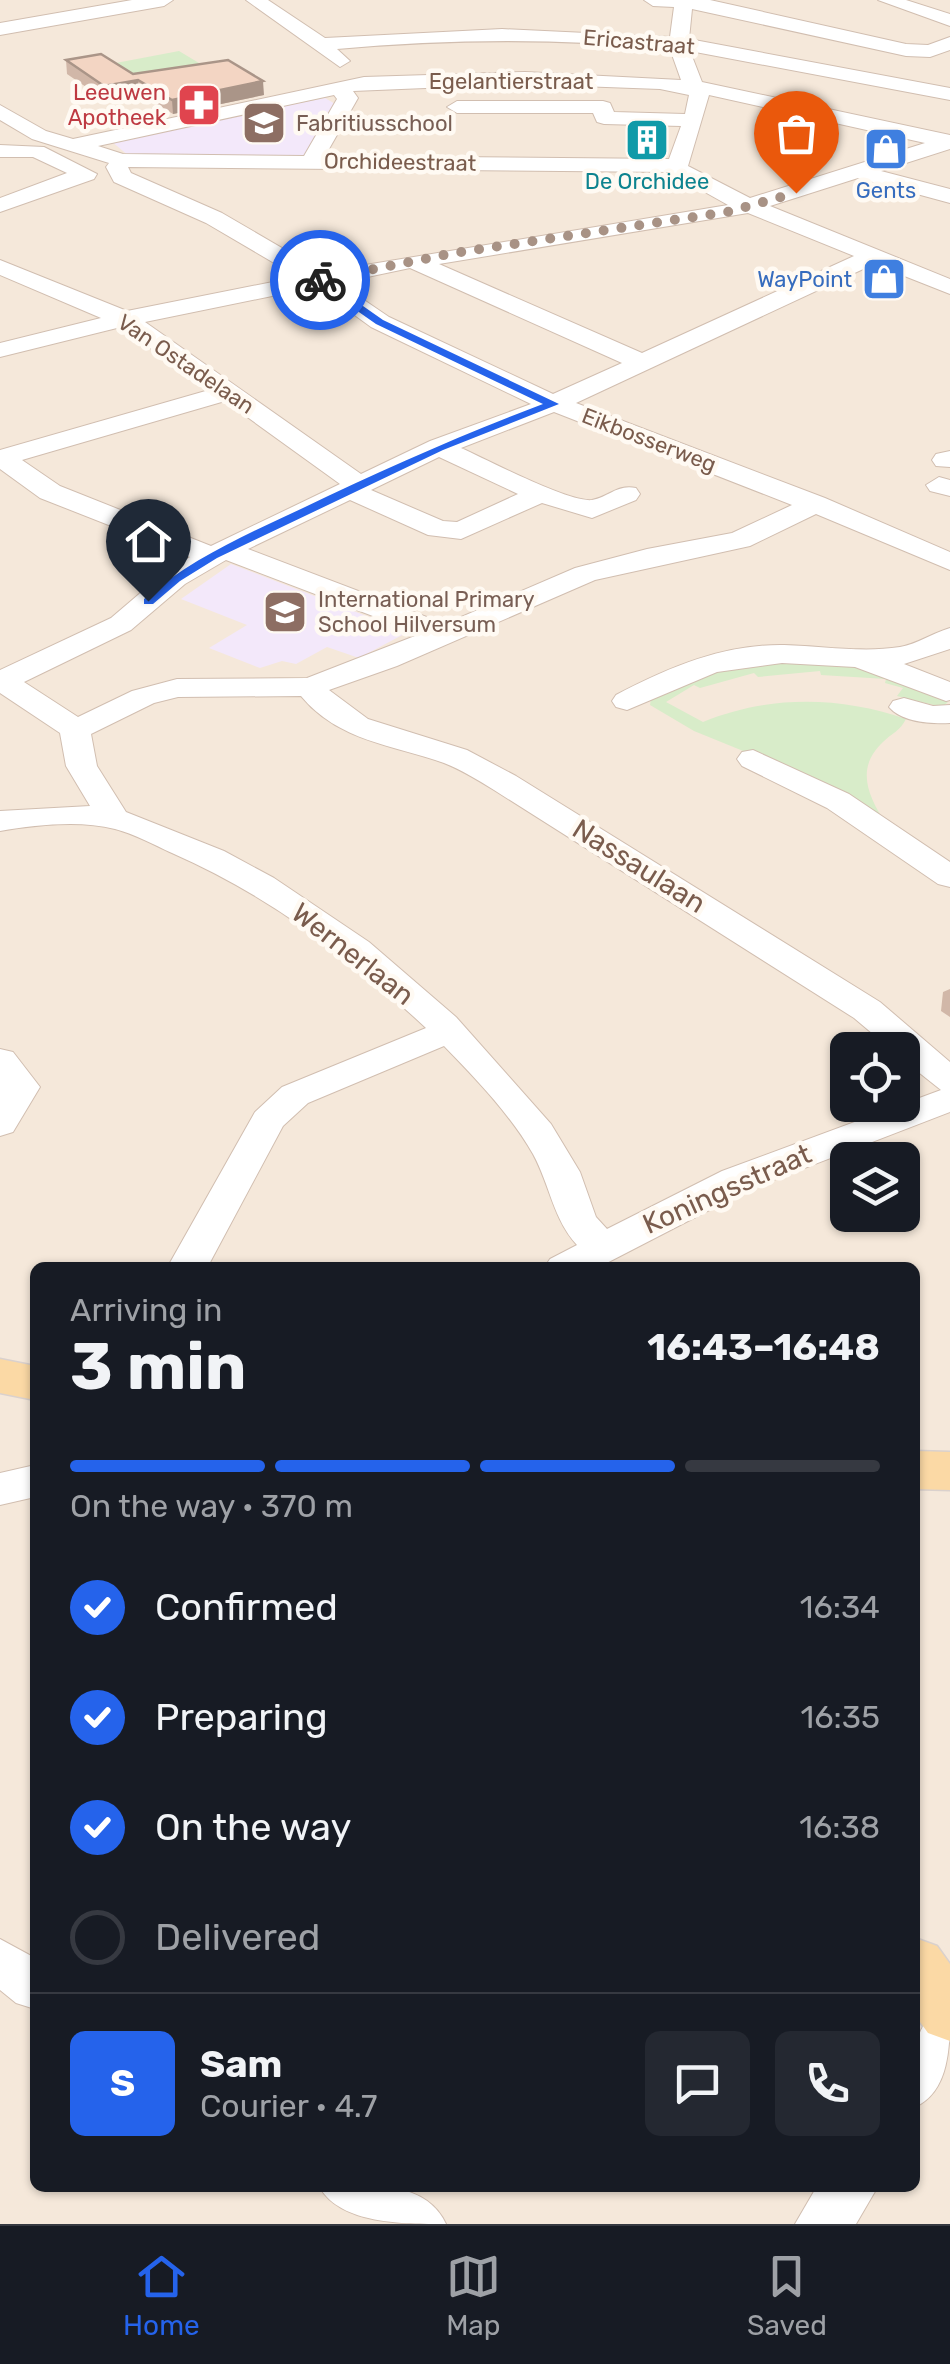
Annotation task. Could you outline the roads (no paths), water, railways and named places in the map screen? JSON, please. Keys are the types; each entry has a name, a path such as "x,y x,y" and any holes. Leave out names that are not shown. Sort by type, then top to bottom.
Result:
{"main road":[{"path":"0,1376 30,1382"},
{"path":"920,1470 950,1471"},
{"path":"920,1972 950,2014"}],"street":[{"path":"0,30 164,0"},
{"path":"254,0 324,44 364,83"},
{"path":"653,0 684,0 906,50 930,51 950,44"},
{"path":"684,0 679,44 698,95 694,120 677,166 703,186 950,286"},
{"path":"887,0 950,20"},
{"name":"Ericastraat","path":"324,44 516,36 603,37 679,44 950,94"},
{"name":"Egelantierstraat","path":"73,145 364,83 577,78 694,87 950,142"},
{"path":"312,161 348,98 340,90"},
{"path":"456,107 603,107 604,118 694,120"},
{"path":"0,111 39,134 122,160"},
{"path":"0,350 124,319 413,261 750,206 950,142"},
{"path":"0,151 38,151 86,174 0,204"},
{"name":"Orchideestraat","path":"122,160 677,166"},
{"name":"Eikbosserweg","path":"122,160 116,168 122,177 214,218 319,280 380,322 516,390 815,504 950,562"},
{"path":"861,172 950,196"},
{"path":"1,681 122,624 175,578 219,553 439,447 553,404 875,256"},
{"path":"413,261 642,363"},
{"name":"Van Ostadelaan","path":"0,267 124,319 230,392 354,488 438,529 461,531 540,494"},
{"path":"0,458 230,392"},
{"path":"439,447 540,494 592,510 626,494"},
{"path":"0,458 34,483 446,634"},
{"path":"3,494 34,483"},
{"path":"76,730 143,696 178,688 310,687 585,574 647,556 740,540 815,504"},
{"path":"627,701 680,672 719,660 762,654 860,659 946,640 949,702"},
{"path":"860,659 920,679 949,702"},
{"path":"1,681 76,730"},
{"name":"Nassaulaan","path":"310,687 321,704 342,719 369,732 462,759 505,783 867,1010 950,1082"},
{"path":"904,706 932,715 949,702"},
{"path":"76,730 74,746 86,778 115,819"},
{"path":"753,759 838,801 950,876"},
{"name":"Wernerlaan","path":"0,821 60,816 115,819 233,868 296,907 383,972 449,1031 517,1104 545,1142 566,1185 577,1223 601,1246"},
{"path":"190,1262 268,1120 295,1095 449,1031"},
{"path":"0,1060 21,1087 0,1124"},
{"name":"Koningsstraat","path":"574,1262 736,1180 950,1099"},
{"path":"0,1489 30,1482"},
{"path":"0,1960 30,1983"},
{"path":"920,2075 950,2029"},
{"path":"356,2192 418,2224"},
{"path":"822,2224 845,2192"}],"place":[{"name":"Leeuwen Apotheek","path":"199,105"},
{"name":"Fabritiusschool","path":"264,123"},
{"name":"De Orchidee","path":"647,140"},
{"name":"Gents","path":"886,149"},
{"name":"WayPoint","path":"884,279"},
{"name":"International Primary School Hilversum","path":"285,612"}]}
